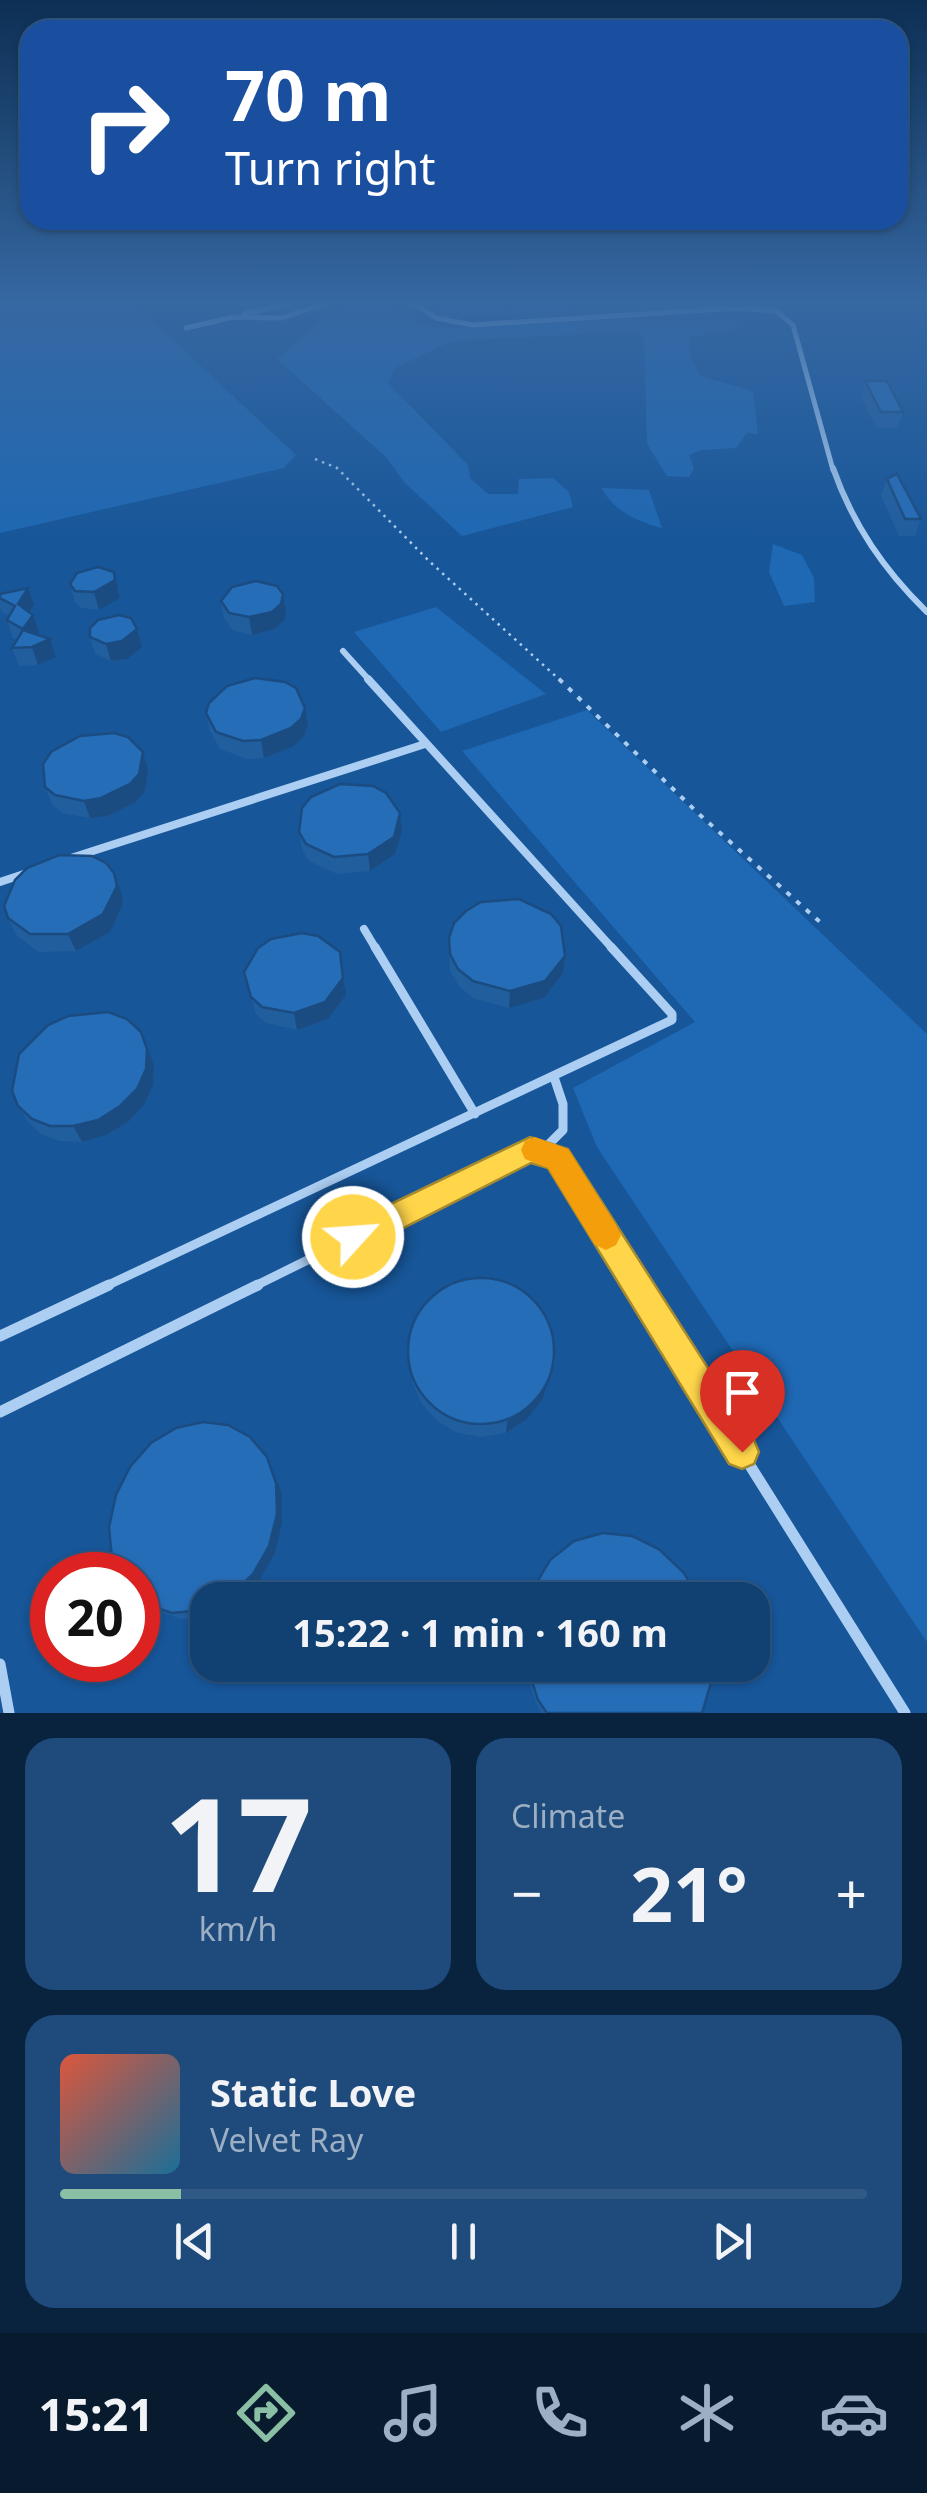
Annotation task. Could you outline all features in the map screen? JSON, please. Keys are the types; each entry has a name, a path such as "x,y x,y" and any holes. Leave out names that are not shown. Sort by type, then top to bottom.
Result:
{"lane":[{"path":"806,381 819,434 848,508 900,585 927,612"},
{"path":"0,1336 672,1020 672,1014 343,651"},
{"path":"52,864 426,744"},
{"path":"0,882 35,870"},
{"path":"364,929 475,1114"},
{"path":"542,1151 563,1130 563,1104 554,1077"},
{"path":"0,1412 530,1150 542,1151 558,1158 905,1713"},
{"path":"0,1664 10,1713"}],"path":[{"path":"315,460 337,468 429,562 499,620 636,748 700,815 820,922"}],"shaded area":[{"path":"0,381 217,381 296,455 284,468 0,533"},
{"path":"301,381 389,381 468,465 470,478 488,494 518,494 519,479 553,478 569,492 573,507 462,536 404,482 387,458"},
{"path":"645,381 717,381 753,391 758,434 747,433 736,448 702,450 689,455 694,469 689,477 667,476 647,444"},
{"path":"602,488 649,490 662,528 627,514"},
{"path":"773,544 802,555 814,578 815,602 784,606 769,572"},
{"path":"436,607 546,694 441,732 354,632"},
{"path":"587,710 927,1034 927,1642 597,1147 573,1088 695,1022 462,751"}],"building":[{"path":"865,381 887,381 903,412 881,412"},
{"path":"897,474 921,519 905,519 887,479"},
{"path":"98,567 114,572 115,580 94,592 75,591 70,584 77,573"},
{"path":"256,581 277,586 283,594 281,604 272,612 249,617 229,613 221,601 232,587"},
{"path":"28,588 18,604 33,615 23,629 7,620 15,606 0,598 0,594"},
{"path":"119,615 131,618 137,629 122,641 106,644 90,637 90,628 98,620"},
{"path":"23,630 50,639 32,647 12,648"},
{"path":"255,678 285,682 296,688 305,708 301,719 291,728 261,740 243,741 216,732 206,713 209,703 227,686"},
{"path":"114,733 128,737 143,752 139,774 130,784 101,798 84,801 55,795 45,787 43,764 51,752 80,736"},
{"path":"340,784 373,786 386,793 400,813 394,837 368,854 334,857 306,844 299,832 302,808 311,797"},
{"path":"59,855 92,856 106,863 117,886 103,914 68,934 30,934 8,918 4,906 15,880 27,868"},
{"path":"519,899 551,914 561,926 565,956 545,981 510,991 473,981 458,969 450,954 449,938 454,923 481,902"},
{"path":"302,933 318,936 340,952 343,978 325,1002 294,1013 262,1007 251,997 244,972 258,948 271,939"},
{"path":"108,1012 127,1019 141,1032 147,1049 146,1069 137,1089 98,1120 50,1126 32,1119 18,1106 12,1091 19,1054 48,1025 68,1016"},
{"path":"481,1278 509,1283 533,1299 549,1323 554,1351 549,1379 533,1403 509,1419 481,1424 453,1419 429,1403 413,1379 408,1351 413,1323 429,1299 453,1283"},
{"path":"203,1422 228,1425 250,1437 267,1457 276,1483 277,1514 269,1546 245,1582 190,1582 190,1611 172,1613 160,1609 160,1552 111,1552 109,1527 116,1495 130,1467 151,1443 176,1428"},
{"path":"603,1533 632,1536 660,1550 689,1582 537,1582 550,1560 574,1541"},
{"path":"532,1682 711,1682 702,1713 547,1713"}],"slow traffic":[{"path":"535,1150 558,1158 606,1235"}],"route":[{"path":"353,1237 530,1150 558,1158 742,1452"}]}
